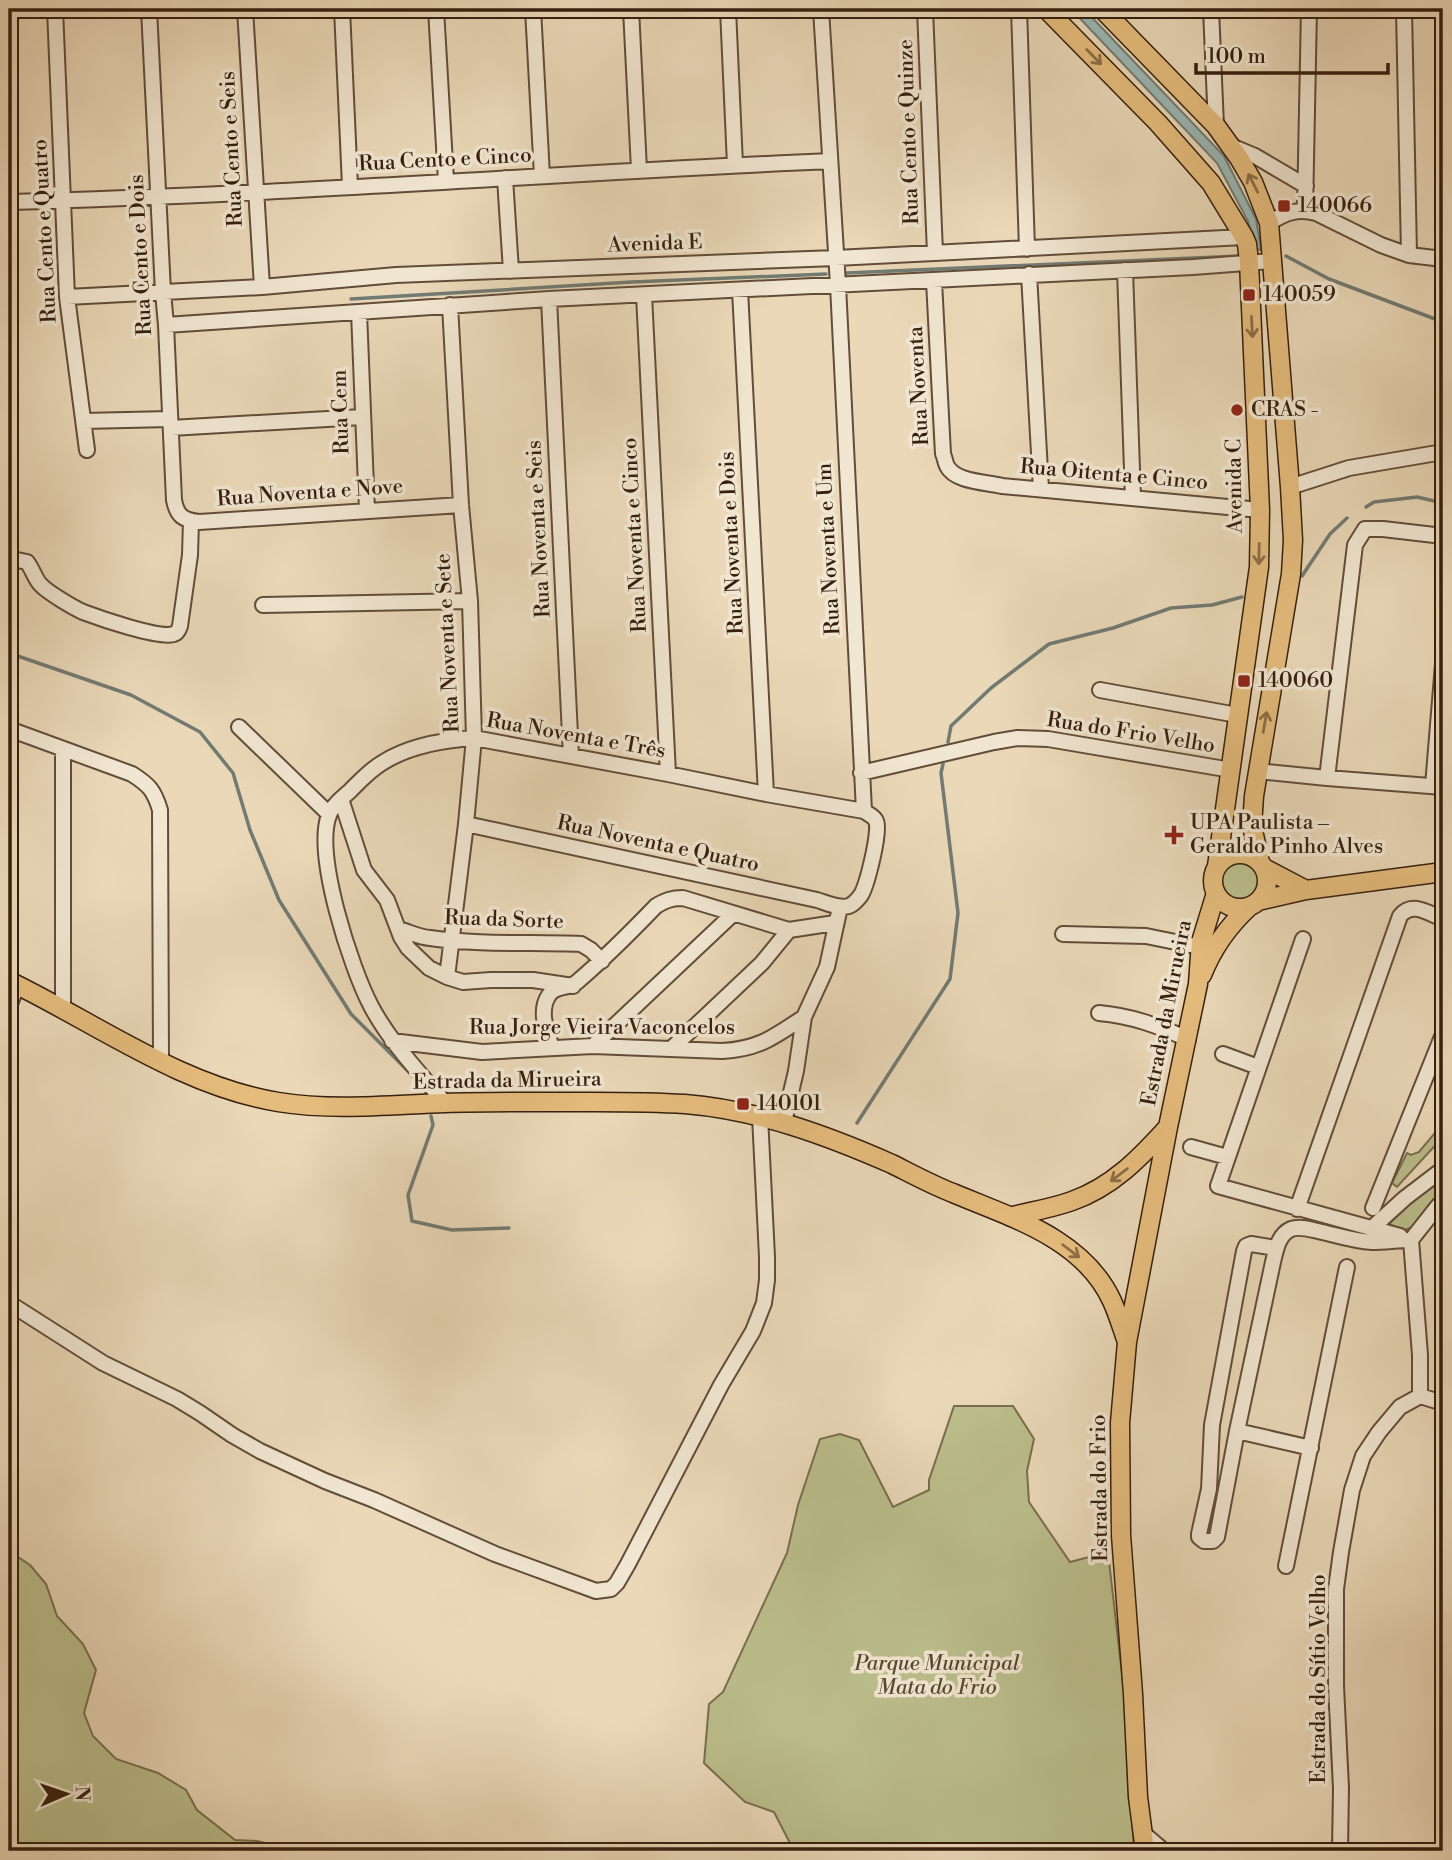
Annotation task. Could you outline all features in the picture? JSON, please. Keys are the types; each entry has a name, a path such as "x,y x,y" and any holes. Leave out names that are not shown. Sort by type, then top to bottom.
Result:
{"main road":[{"name":"Avenida C","path":"1046,9 1158,123 1210,183 1247,244 1258,454 1259,568 1217,866"},
{"path":"1107,11 1231,146 1253,182 1269,223 1293,540 1291,574 1257,771 1253,835 1267,877 1267,886 1264,894 1254,904"},
{"path":"1258,454 1286,453"},
{"path":"1217,866 1227,857 1248,855 1306,890"},
{"name":"Estrada da Mirueira","path":"1013,1216 1074,1200 1099,1189 1139,1159 1168,1127 1198,984 1200,947 1216,893 1213,881 1217,866"},
{"path":"1216,893 1227,905 1234,908 1306,890 1422,870 1443,872"},
{"name":"Estrada da Mirueira","path":"1198,984 1226,929 1254,904"},
{"name":"Estrada da Mirueira","path":"13,983 161,1061 216,1086 280,1102 346,1107 445,1103 674,1104 730,1110 784,1122 849,1146 952,1193 1013,1216 1075,1252 1090,1267 1111,1300 1128,1342"},
{"name":"Estrada do Frio","path":"1145,1851 1121,1535 1120,1423 1128,1342 1168,1127"}],"street":[{"name":"Rua Cento e Quatro","path":"55,9 67,298 87,450"},
{"name":"Rua Cento e Dois","path":"149,9 174,500"},
{"name":"Rua Cento e Seis","path":"245,9 262,287"},
{"path":"342,9 350,186"},
{"path":"436,9 446,181"},
{"path":"533,9 542,176"},
{"path":"631,9 639,170"},
{"path":"728,9 735,165"},
{"name":"Rua Noventa e Um","path":"821,9 838,285 864,811"},
{"name":"Rua Cento e Quinze","path":"925,9 934,253"},
{"path":"1019,9 1027,250"},
{"path":"1211,9 1216,127"},
{"path":"1305,210 1308,9"},
{"path":"1404,9 1409,255"},
{"path":"1231,146 1255,156 1306,186"},
{"name":"Rua Cento e Cinco","path":"9,202 159,198 830,161"},
{"path":"505,178 511,271"},
{"path":"1269,223 1283,215 1305,210 1409,255 1443,259"},
{"name":"Avenida E","path":"67,298 262,287 396,275 1027,250 1244,237"},
{"path":"166,325 549,299 934,281 1273,261"},
{"path":"1125,270 1133,498"},
{"path":"1029,275 1041,489"},
{"name":"Rua Noventa","path":"934,281 943,454 953,473 965,478"},
{"name":"Rua Noventa e Dois","path":"740,290 766,794"},
{"name":"Rua Noventa e Cinco","path":"644,295 668,774"},
{"name":"Rua Noventa e Seis","path":"549,299 571,756"},
{"name":"Rua Noventa e Sete","path":"447,977 474,738 470,601 461,505 450,305"},
{"name":"Rua Cem","path":"359,312 367,511"},
{"path":"83,421 171,423 362,417"},
{"path":"1290,487 1349,468 1443,452"},
{"name":"Rua Oitenta e Cinco","path":"965,478 1002,486 1260,510"},
{"name":"Rua Noventa e Nove","path":"174,500 179,514 191,521 461,505"},
{"path":"17,560 27,562 40,585 80,610 113,623 174,634 180,626 190,555 191,521"},
{"path":"1327,778 1355,545 1365,529 1443,536"},
{"path":"263,605 470,601"},
{"path":"1257,771 1438,786 1443,664"},
{"path":"1100,690 1237,715"},
{"path":"239,727 329,814 326,836 330,880 352,962 371,1006 392,1041 445,1103"},
{"path":"9,729 132,774 148,784 160,810 161,1061"},
{"name":"Rua Noventa e Três","path":"329,814 364,776 395,755 452,740 474,738 864,811"},
{"name":"Rua do Frio Velho","path":"861,773 1018,738 1048,739 1231,770"},
{"path":"63,749 63,1008"},
{"path":"341,799 364,870 387,900 408,948 429,968 463,982 533,980 573,986"},
{"path":"784,1122 796,1071 804,1017 827,967 840,907 849,906 860,897 874,849 878,824 876,819 864,811"},
{"name":"Rua Noventa e Quatro","path":"466,824 840,907"},
{"path":"552,1048 545,1027 547,997 554,989 573,986 602,961 656,906 670,898 690,900 789,930 835,923"},
{"path":"1297,1209 1400,916 1406,909 1413,907 1443,919"},
{"path":"593,1046 733,914"},
{"name":"Rua da Sorte","path":"398,929 427,938 581,944 592,950 602,961"},
{"path":"671,1049 762,963 789,930"},
{"path":"1063,934 1146,936 1200,947"},
{"path":"1303,939 1218,1186 1411,1240"},
{"path":"9,1007 13,983"},
{"path":"1099,1013 1121,1014 1143,1020 1188,1039"},
{"name":"Rua Jorge Vieira Vaconcelos","path":"392,1041 482,1052 593,1046 722,1051 751,1048 765,1043 804,1017"},
{"path":"1373,1208 1443,1034"},
{"path":"1223,1054 1258,1067"},
{"path":"9,1303 103,1363 177,1399 260,1451 495,1553 596,1591 611,1590 628,1564 721,1385 753,1331 764,1303 768,1280 761,1116"},
{"path":"1191,1147 1227,1157"},
{"path":"1372,1228 1443,1169"},
{"path":"1276,1248 1251,1244 1246,1246 1244,1251 1212,1425 1209,1489 1199,1534 1204,1541 1213,1541 1217,1537 1276,1248 1281,1237 1295,1227 1365,1241 1411,1240 1442,1206"},
{"path":"1411,1240 1420,1355 1420,1396 1443,1403"},
{"path":"1286,1566 1347,1268"},
{"name":"Estrada do Sítio Velho","path":"1340,1851 1336,1589 1341,1552 1352,1490 1363,1456 1400,1407 1420,1396"},
{"path":"1237,1431 1311,1448"},
{"path":"1143,1833 1164,1851"}],"green space":[{"path":"1242,859 1257,865 1263,880 1257,895 1242,901 1227,895 1221,880 1227,865"},
{"path":"1439,1128 1442,1138 1397,1187 1392,1183 1407,1153 1411,1155 1419,1152"},
{"path":"1443,1177 1443,1187 1412,1227 1403,1231 1389,1224 1432,1183"},
{"name":"Parque Municipal Mata do Frio","path":"954,1406 1013,1406 1034,1439 1027,1471 1029,1502 1070,1562 1108,1552 1125,1701 1134,1851 794,1851 774,1812 745,1802 704,1763 709,1704 723,1692 787,1553 798,1505 820,1439 840,1434 859,1440 893,1507 929,1490 929,1480"},
{"path":"9,1551 30,1565 46,1584 57,1616 83,1644 96,1670 84,1713 93,1736 116,1759 158,1773 186,1790 197,1810 235,1840 278,1846 280,1851 9,1851"}],"water":[{"path":"1071,9 1084,9 1224,156 1256,219 1261,250 1255,249 1248,221 1217,163"}],"waterway":[{"path":"846,273 1240,256"},
{"path":"1286,256 1329,279 1443,322"},
{"path":"351,299 632,282 826,274"},
{"path":"1366,507 1374,502 1417,497 1443,503"},
{"path":"1302,576 1330,534 1347,518"},
{"path":"948,742 951,726 991,688 1049,644 1113,628 1171,608 1212,605 1242,597"},
{"path":"9,653 131,695 200,732 233,773 250,830 279,900 351,1014 410,1073"},
{"path":"857,1123 950,979 958,913 941,773 943,764"},
{"path":"431,1116 433,1125 408,1195 412,1221 452,1230 509,1228"}],"place":[{"name":"140066","path":"1284,206"},
{"name":"140059","path":"1249,295"},
{"name":"CRAS -","path":"1237,410"},
{"name":"140060","path":"1244,681"},
{"name":"UPA Paulista – Geraldo Pinho Alves","path":"1174,835"},
{"name":"140101","path":"743,1104"}]}
